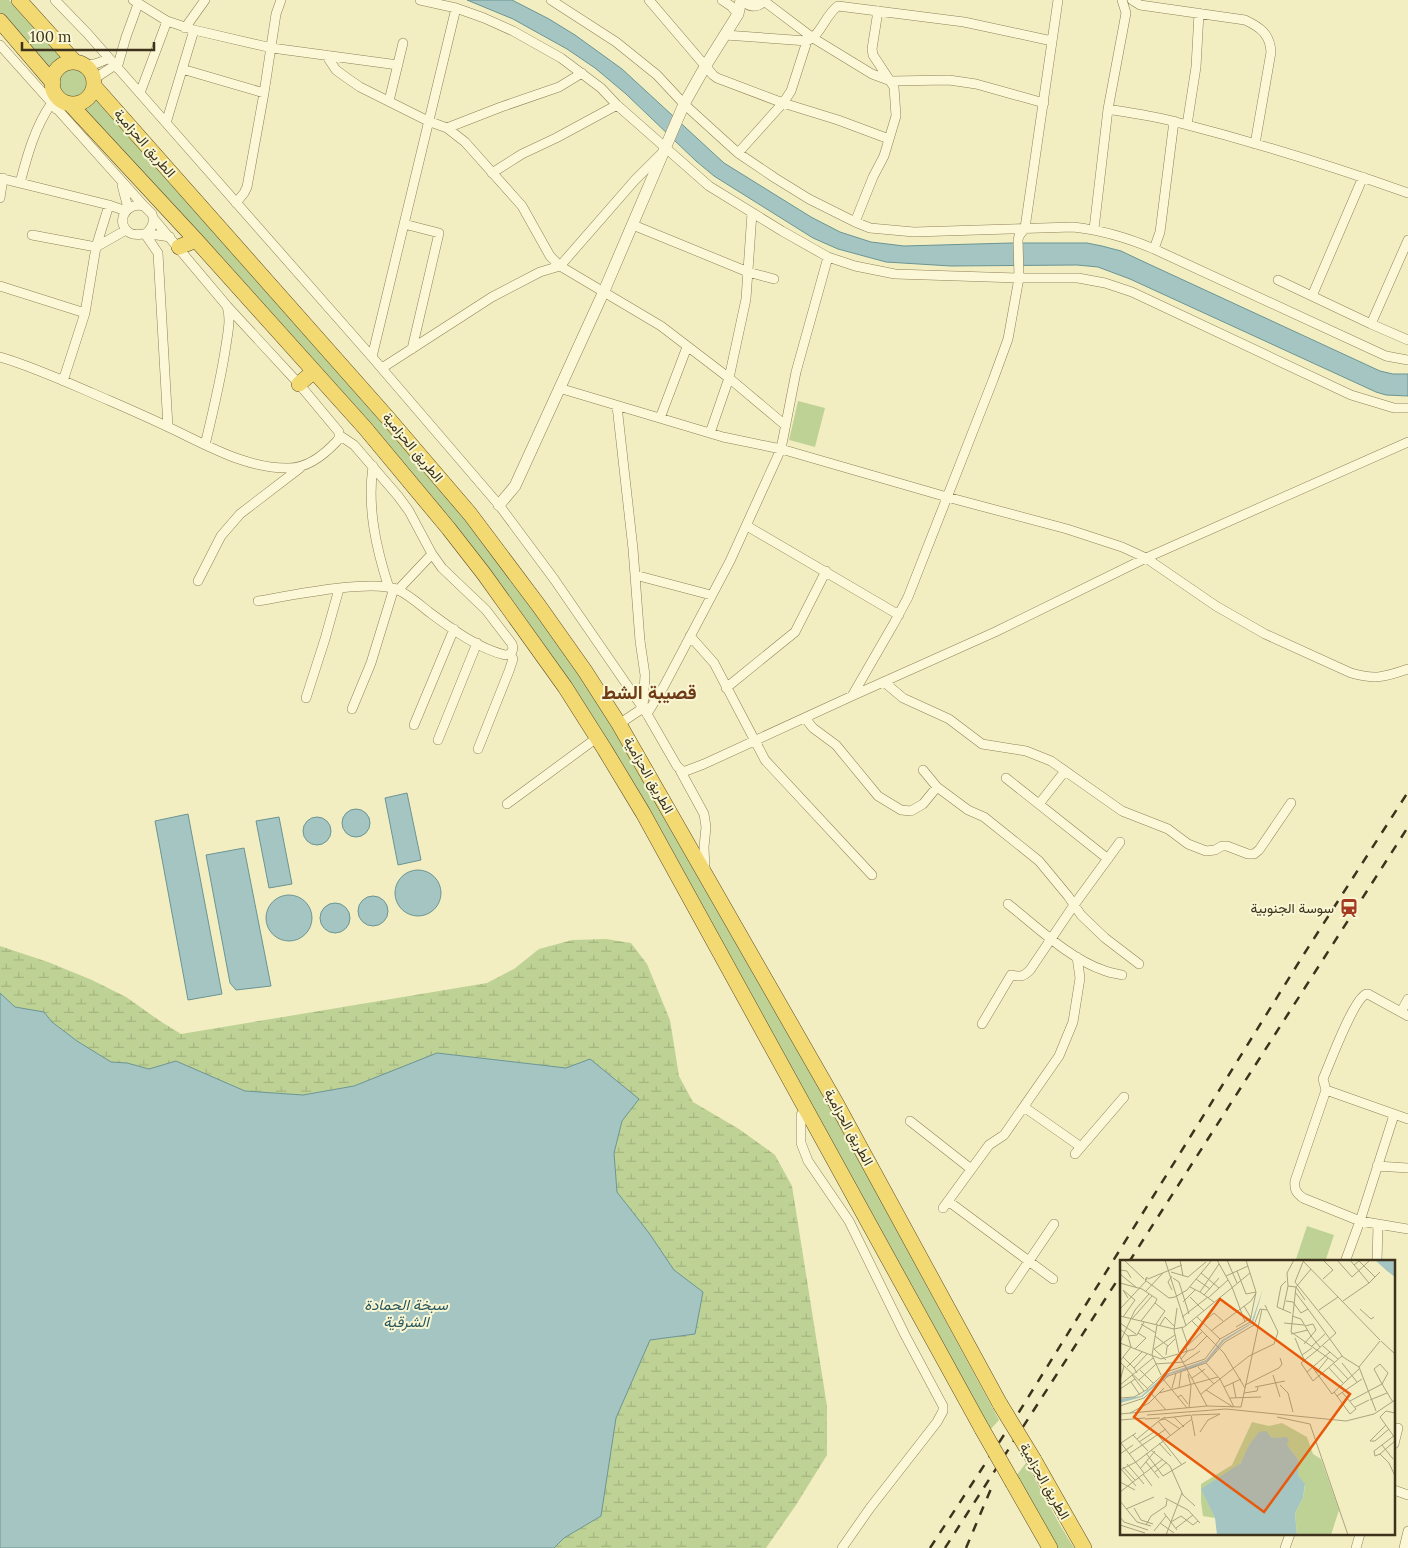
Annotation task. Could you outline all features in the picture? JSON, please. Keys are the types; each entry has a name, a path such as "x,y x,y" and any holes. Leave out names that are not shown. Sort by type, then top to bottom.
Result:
{"highway":[{"name":"الطريق الحزامية","path":"19,0 79,63 87,68 94,82 470,514 586,672 619,724 836,1103 1000,1404 1084,1548"},
{"name":"الطريق الحزامية","path":"0,21 56,99 196,240 365,428 484,574 565,686 598,737 657,838 982,1429 1050,1548"},
{"path":"79,63 68,63 62,65 57,70 54,76 56,99 76,104 88,98 94,82"},
{"path":"174,242 196,240"},
{"path":"299,384 313,372"}],"street":[{"path":"55,0 87,33 382,368 499,505 554,580 645,711 680,770 704,814 706,827 704,873"},
{"path":"166,123 182,70 190,29 205,0"},
{"path":"236,203 246,187 280,0"},
{"path":"420,0 456,8 513,31 561,58 601,88 617,105 666,146 709,186 828,257 855,266 895,274 1078,278 1105,283 1123,289 1351,395 1394,408 1408,408"},
{"path":"551,0 616,42 657,75 684,104 738,153 809,199 870,228 914,232 1073,227 1130,238 1266,299 1386,356 1408,360"},
{"path":"649,0 713,75 723,81 889,139"},
{"path":"722,0 738,14"},
{"path":"499,505 515,486 604,291 684,104 738,14 743,0 748,4 761,2 810,40 872,74 891,81 949,80 976,84 1044,103"},
{"path":"852,696 899,614 932,539 1008,339 1019,278 1018,240 1025,228 1058,0"},
{"path":"1094,230 1108,109 1126,13 1119,0"},
{"path":"1132,0 1140,5 1245,20 1265,32 1269,40 1271,52 1255,144"},
{"path":"94,82 116,67 135,2 150,4 168,21 190,29 272,48 398,65"},
{"path":"738,14 761,2"},
{"path":"738,153 783,103 791,91 810,40 833,9 838,6 862,4 878,11 964,22 1052,41"},
{"path":"372,357 456,8"},
{"path":"856,222 873,177 884,156 896,112 894,87 873,55 872,49 878,11"},
{"path":"1188,125 1196,67 1199,13"},
{"path":"140,93 168,21"},
{"path":"725,34 810,40"},
{"path":"389,101 403,43"},
{"path":"0,45 56,99 121,182 150,210 153,218 227,306 299,384 339,432 339,438 334,445 313,462 301,467 240,514 221,536 198,581"},
{"path":"326,55 336,70 347,78 428,121 447,128 465,142 522,206 550,256 560,266 661,326 785,424"},
{"path":"79,63 90,66 109,58"},
{"path":"182,70 264,93"},
{"path":"447,128 559,87 582,74"},
{"path":"20,182 26,159 44,114 56,99"},
{"path":"492,173 522,154 617,105"},
{"path":"1108,109 1174,121 1363,177 1408,193"},
{"path":"1154,249 1160,232 1174,121"},
{"path":"382,368 492,297 540,272 560,266 666,146"},
{"path":"1312,296 1363,177"},
{"path":"0,198 1,178 127,210"},
{"path":"121,182 127,210"},
{"path":"63,380 84,314 96,247 109,205"},
{"path":"144,206 136,205 127,210 123,218 126,230 133,234 144,234 174,242"},
{"path":"710,433 729,378 746,299 752,213"},
{"path":"144,234 151,229 153,218"},
{"path":"404,224 440,233 412,349"},
{"path":"632,225 748,272 774,279"},
{"path":"32,236 96,247 126,230"},
{"path":"144,234 158,253 168,427"},
{"path":"1371,324 1408,240"},
{"path":"619,724 645,711 664,686 747,526 781,449 796,372 828,257"},
{"path":"1278,280 1408,340"},
{"path":"0,286 84,314"},
{"path":"205,445 222,372 228,327 229,310 227,306"},
{"path":"660,418 687,346"},
{"path":"0,357 63,380 205,445 245,461 265,466 301,467"},
{"path":"559,388 710,433 781,449 947,497 1067,529 1122,547 1146,558 1216,606 1265,634 1351,673 1366,677 1387,676 1408,669"},
{"path":"617,406 645,675 645,711"},
{"path":"339,435 354,445 409,511 432,554 449,576 481,604 512,644 513,649 510,654"},
{"path":"680,770 686,772 996,632 1146,558 1408,442"},
{"path":"373,466 372,523 377,549 394,589"},
{"path":"747,526 899,614"},
{"path":"352,709 371,663 394,589 432,554"},
{"path":"726,688 795,632 826,571"},
{"path":"635,575 711,595"},
{"path":"258,601 361,586 394,589 476,643 499,654 510,654"},
{"path":"306,698 326,639 338,589"},
{"path":"414,725 454,629"},
{"path":"690,636 714,663 765,760 872,875"},
{"path":"438,740 476,643"},
{"path":"478,749 509,671 513,659 510,654"},
{"path":"884,682 903,698 949,718 982,744 1026,751 1051,760 1122,811 1168,829 1188,844 1206,851 1227,846 1248,854 1254,854 1259,850 1291,804"},
{"path":"805,718 813,728 836,745 878,796 901,810 911,811 923,804 937,787"},
{"path":"508,804 598,737"},
{"path":"923,770 937,787 968,810 984,817 1039,861 1081,915 1105,938 1139,964"},
{"path":"1039,804 1065,771"},
{"path":"1006,778 1108,858"},
{"path":"982,1024 1010,975 1024,976 1030,970 1120,842"},
{"path":"1008,904 1077,957 1104,971 1122,975"},
{"path":"1053,1279 945,1204 989,1145 1004,1135 1059,1056 1073,1022 1080,978 1077,957"},
{"path":"1408,999 1404,1014 1368,994 1361,996 1323,1079 1326,1090 1294,1187 1303,1198 1360,1221 1408,1228"},
{"path":"1326,1090 1408,1119"},
{"path":"1024,1107 1078,1150 1124,1096"},
{"path":"806,1111 801,1115 801,1143 808,1160 848,1221 904,1335 943,1406 943,1411 937,1422 870,1508 842,1548"},
{"path":"1346,1260 1394,1115"},
{"path":"910,1121 971,1169"},
{"path":"1377,1166 1408,1168"},
{"path":"1010,1289 1054,1224"},
{"path":"1378,1224 1378,1260"},
{"path":"1396,1491 1408,1495"},
{"path":"1404,1548 1408,1531"}],"green space":[{"path":"0,0 9,0 66,58 59,62 49,73 0,14"},
{"path":"74,68 80,69 88,77 88,89 80,97 74,98 68,97 60,89 59,83 60,77 68,69"},
{"path":"98,94 472,524 541,616 627,746 834,1114 999,1420 990,1430 528,626 81,110"},
{"path":"798,401 825,408 815,447 789,440"},
{"path":"606,939 631,943 647,964 670,1020 679,1076 693,1102 739,1129 775,1155 792,1186 827,1406 827,1455 796,1505 766,1548 554,1548 564,1538 601,1516 616,1418 650,1340 695,1334 703,1293 674,1270 649,1233 617,1192 614,1153 622,1121 638,1099 566,1068 438,1053 354,1086 303,1095 245,1091 176,1061 149,1069 127,1063 111,1062 77,1041 52,1022 44,1012 15,1007 0,993 0,946 48,962 92,980 126,997 181,1034 487,983 514,969 539,949 572,940"},
{"path":"1307,1226 1334,1235 1326,1260 1296,1260"},
{"path":"1026,1463 1074,1548 1056,1548 1016,1476"}],"water":[{"path":"467,0 512,0 575,35 622,69 724,163 811,217 840,232 871,242 904,246 1087,243 1121,251 1380,371 1393,374 1408,374 1408,396 1386,395 1376,392 1130,279 1098,267 1077,265 951,266 886,262 838,249 813,238 714,176 626,94 595,68 567,49 513,19"},
{"path":"407,793 421,860 398,865 385,798"},
{"path":"356,809 366,813 370,823 366,833 356,837 346,833 342,823 346,813"},
{"path":"188,814 222,994 188,1000 155,821"},
{"path":"279,817 292,884 269,888 256,821"},
{"path":"317,817 327,821 331,831 327,841 317,845 307,841 303,831 307,821"},
{"path":"244,848 271,986 236,990 230,983 206,855"},
{"path":"423,870 435,876 440,884 440,902 435,910 427,915 413,916 401,910 396,902 395,888 401,876 409,871"},
{"path":"294,895 306,901 311,909 311,927 306,935 298,940 284,941 272,935 267,927 266,913 272,901 280,896"},
{"path":"373,896 384,900 388,911 384,922 373,926 362,922 358,911 362,900"},
{"path":"335,903 346,907 350,918 346,929 335,933 324,929 320,918 324,907"},
{"name":"سبخة الحمادة الشرقية","path":"0,993 15,1007 44,1012 52,1022 77,1041 111,1062 127,1063 149,1069 176,1061 245,1091 303,1095 354,1086 437,1053 566,1068 590,1059 639,1099 622,1121 614,1153 617,1192 649,1233 674,1270 703,1292 695,1334 650,1340 616,1418 601,1516 564,1538 554,1548 0,1548"}],"railway":[{"path":"930,1548 1019,1412 1304,954 1408,792"},
{"path":"1130,1260 1408,827"},
{"path":"945,1548 1120,1276"},
{"path":"966,1548 993,1484"}],"place":[{"name":"سوسة الجنوبية","path":"1349,908"}],"district":[{"name":"قصيبة الشط","path":"649,692"}]}
